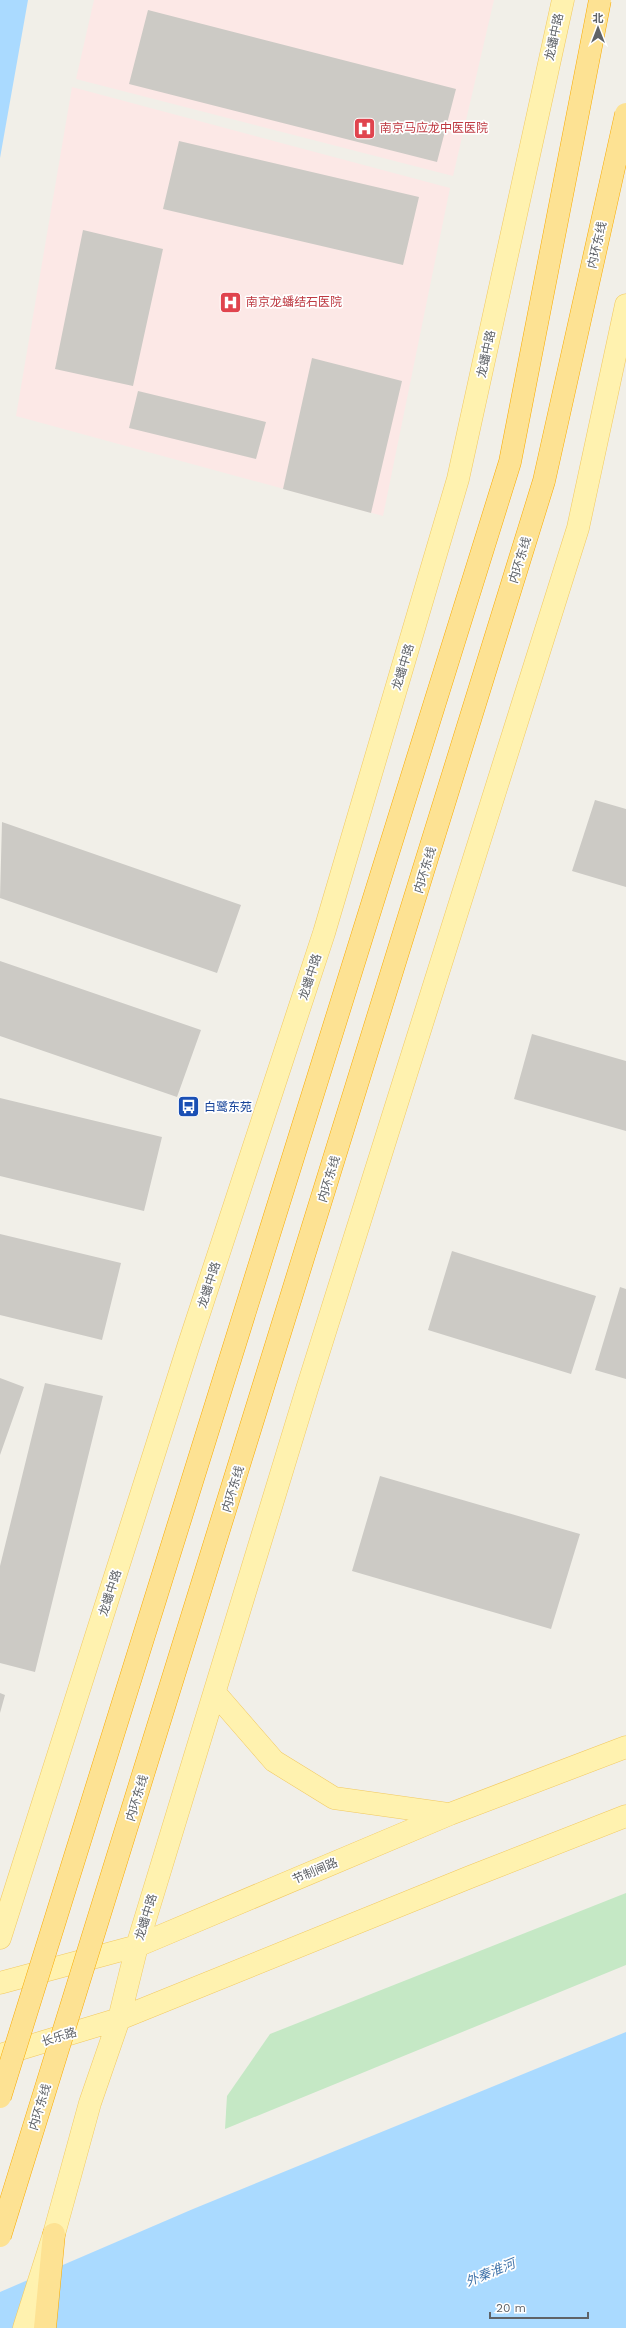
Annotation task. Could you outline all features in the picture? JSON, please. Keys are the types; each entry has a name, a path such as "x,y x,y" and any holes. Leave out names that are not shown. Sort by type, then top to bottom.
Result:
{"highway":[{"path":"0,2097 510,462 600,0"},
{"name":"内环东线","path":"0,2236 544,481 626,114"},
{"path":"45,2328 54,2234"}],"main road":[{"name":"龙蟠中路","path":"0,1938 192,1337 324,933 458,479 562,0"},
{"name":"龙蟠中路","path":"24,2328 54,2234 90,2103 119,2019 137,1946 306,1389 578,528 626,305"},
{"path":"215,1693 274,1761 334,1798 450,1814"},
{"name":"节制闸路","path":"0,1983 137,1946 450,1814 626,1747"},
{"path":"119,2019 470,1876 626,1816"},
{"name":"长乐路","path":"0,2055 119,2019"}],"shaded area":[{"name":"南京马应龙中医医院","path":"94,0 494,0 453,176 76,79"},
{"name":"南京龙蟠结石医院","path":"72,87 450,188 383,516 16,416"}],"green space":[{"path":"626,1893 626,1965 225,2129 227,2096 270,2034"}],"water":[{"path":"0,0 28,0 0,158"},
{"name":"外秦淮河","path":"626,2032 626,2328 0,2328 0,2292 193,2209"}],"building":[{"path":"148,10 456,89 437,162 129,84"},
{"path":"179,141 419,197 403,265 163,209"},
{"path":"83,230 163,249 133,386 55,369"},
{"path":"312,358 402,381 371,513 283,489"},
{"path":"138,391 266,422 256,459 129,428"},
{"path":"595,800 626,809 626,887 572,871"},
{"path":"2,822 241,905 217,973 0,898"},
{"path":"0,961 201,1030 177,1097 0,1036"},
{"path":"532,1034 626,1061 626,1131 514,1099"},
{"path":"0,1098 162,1137 144,1211 0,1176"},
{"path":"0,1234 121,1263 102,1340 0,1315"},
{"path":"452,1251 596,1296 571,1374 428,1330"},
{"path":"620,1287 626,1289 626,1379 595,1370"},
{"path":"0,1378 24,1387 0,1455"},
{"path":"45,1383 103,1396 35,1672 0,1663 0,1566"},
{"path":"380,1476 580,1534 551,1629 352,1571"},
{"path":"0,1693 5,1695 0,1713"}],"place":[{"name":"南京马应龙中医医院","path":"364,128"},
{"name":"南京龙蟠结石医院","path":"231,302"},
{"name":"白鹭东苑","path":"189,1107"}]}
